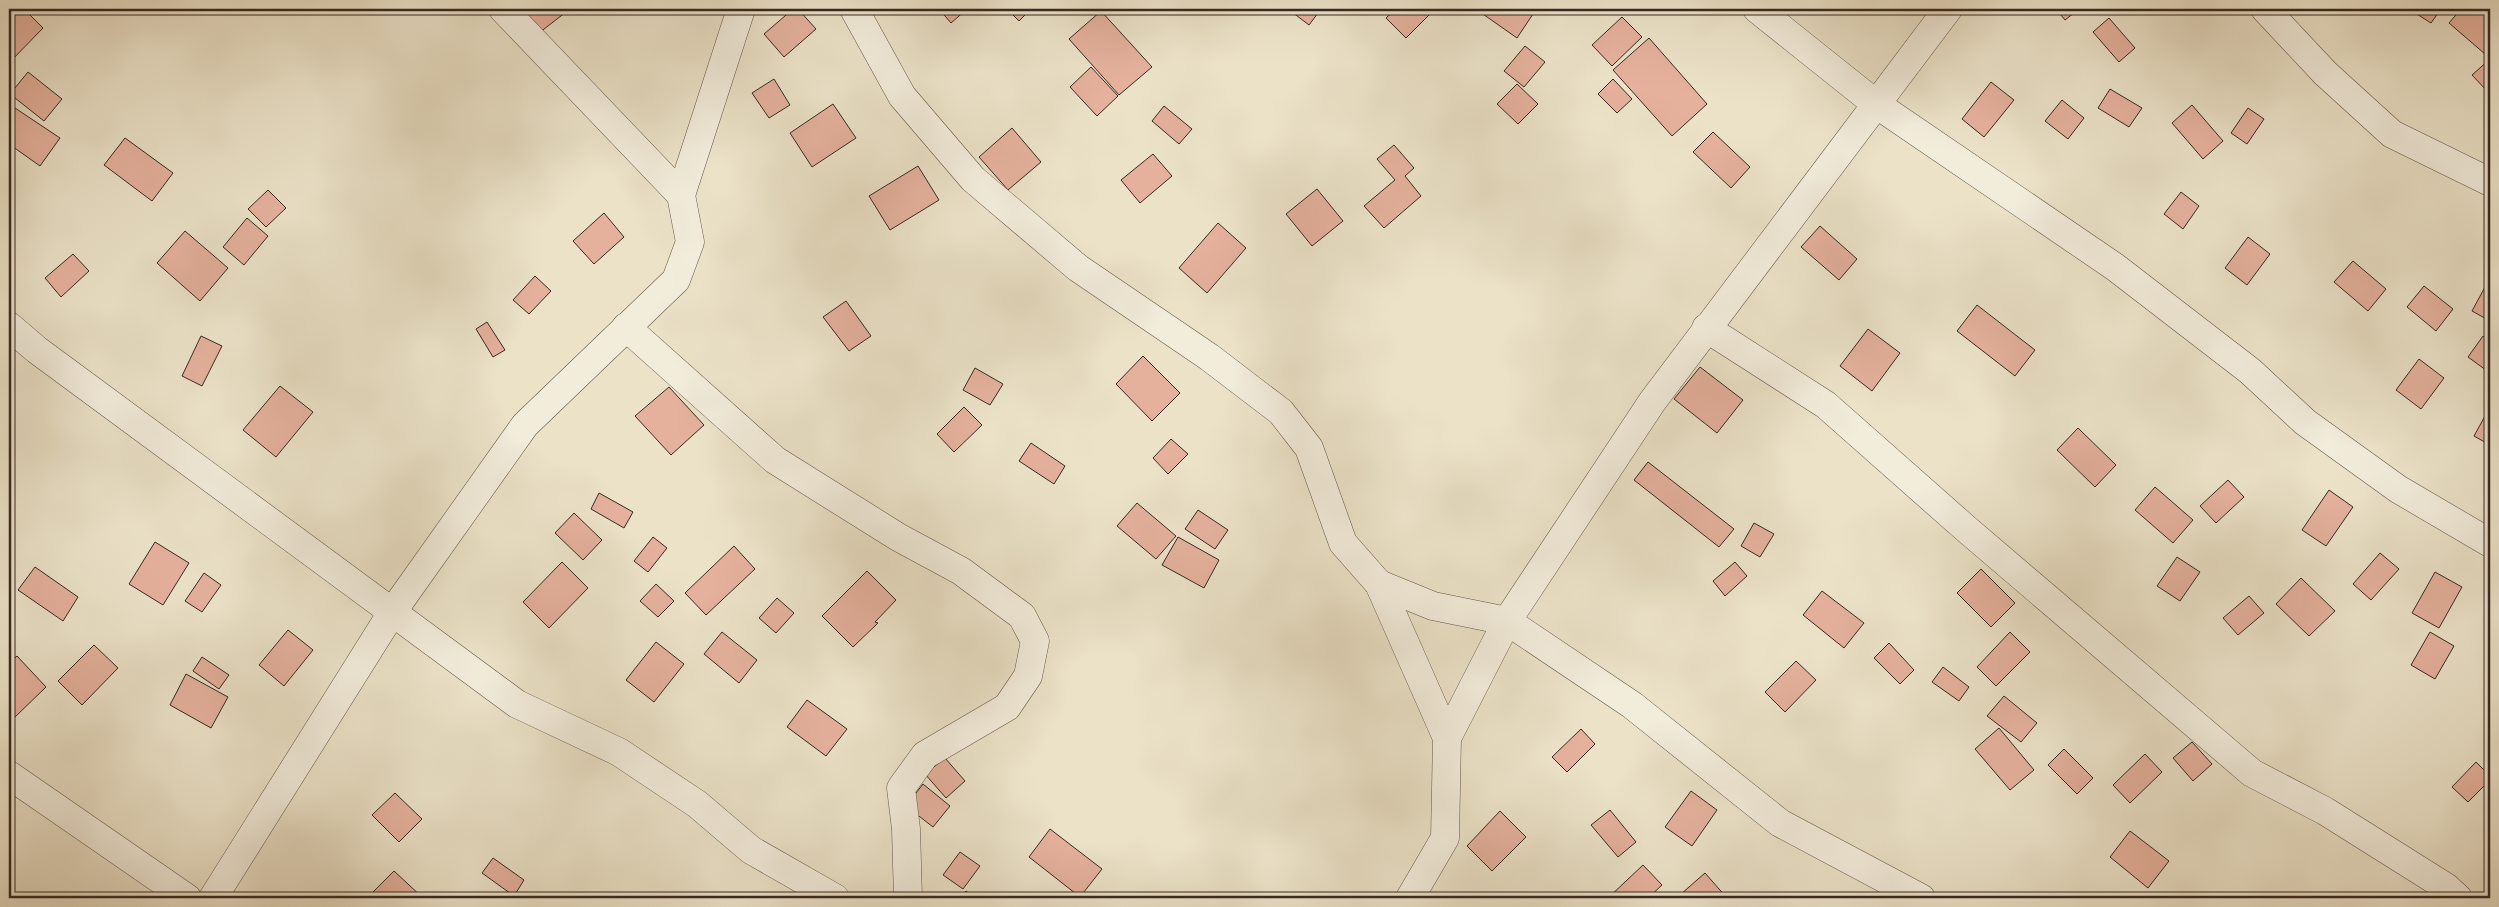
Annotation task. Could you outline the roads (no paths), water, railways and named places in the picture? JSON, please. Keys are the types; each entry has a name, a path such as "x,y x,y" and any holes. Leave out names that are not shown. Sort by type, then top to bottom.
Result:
{"street":[{"path":"503,9 681,195"},
{"path":"213,898 393,611 525,425 676,280 690,242 681,195 741,9"},
{"path":"854,9 902,96 973,179 1078,268 1209,357 1281,412 1309,448 1343,542 1379,584 1447,738 1445,838 1410,898"},
{"path":"1757,9 1876,104 2115,267 2250,371 2305,422 2398,489 2490,543"},
{"path":"1447,738 1507,621 1652,402 1948,9"},
{"path":"2265,9 2325,73 2392,134 2490,182"},
{"path":"9,326 37,350 517,704 619,752 697,804 751,850 835,898"},
{"path":"626,327 775,460 898,537 961,571 1022,616 1035,641 1028,676 1007,707 925,755 901,788 906,829 908,898"},
{"path":"1706,328 1826,405 1964,527 2252,773 2325,812 2446,887 2458,898"},
{"path":"1379,584 1433,606 1507,621 1632,705 1780,823 1921,898"},
{"path":"9,775 187,898"}]}
